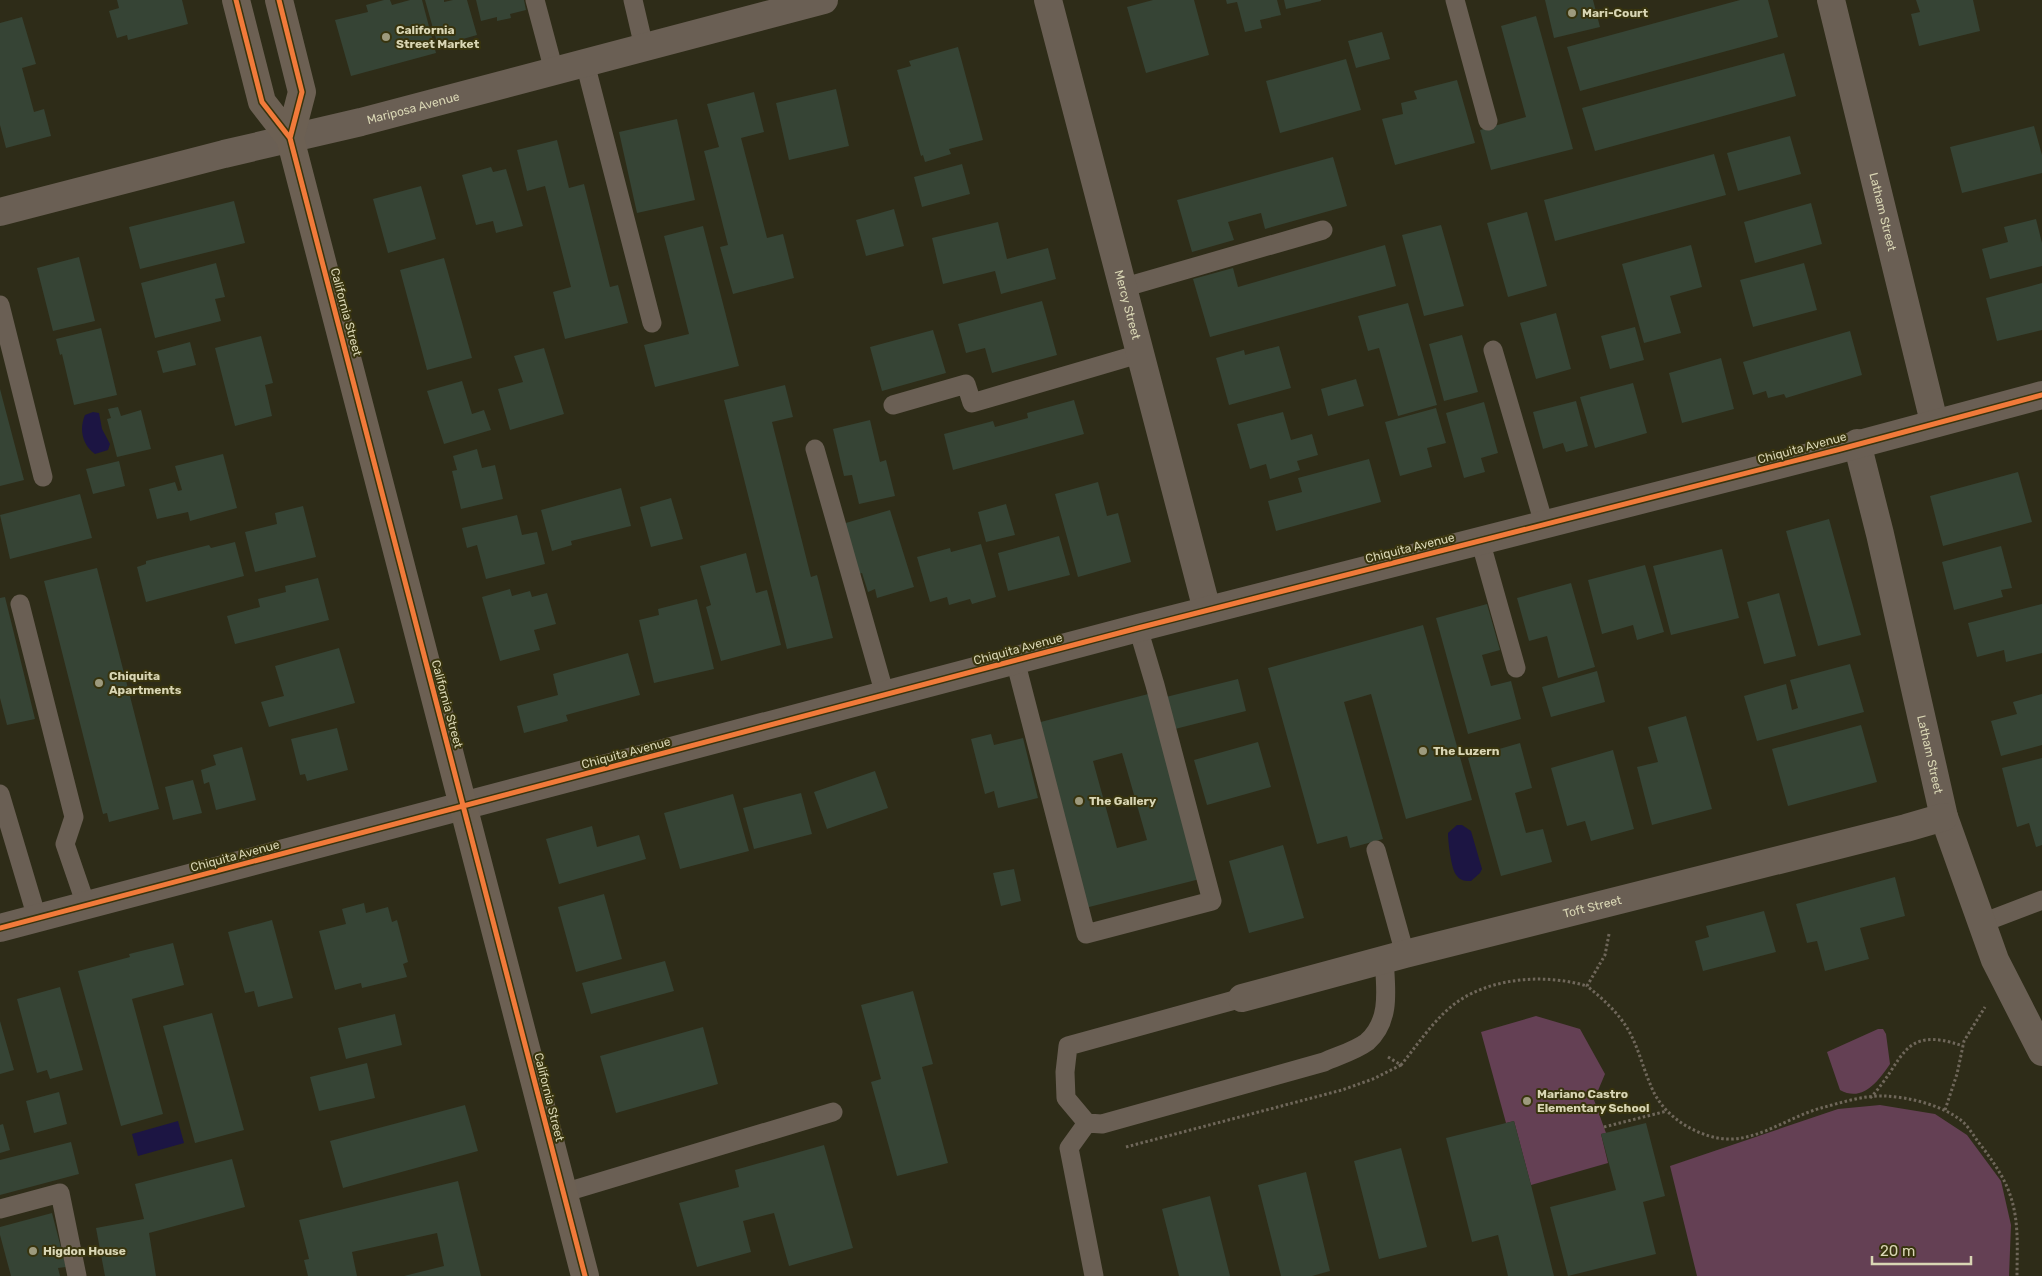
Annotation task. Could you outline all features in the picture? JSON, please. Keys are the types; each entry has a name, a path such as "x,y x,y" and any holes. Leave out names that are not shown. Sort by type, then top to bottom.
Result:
{"main road":[{"name":"California Street","path":"236,0 262,102 290,138 585,1276"},
{"name":"California Street","path":"279,0 302,92 290,138"}],"street":[{"name":"Mariposa Avenue","path":"1,207 362,122 824,0"},
{"name":"Mercy Street","path":"1048,0 1206,610"},
{"name":"Latham Street","path":"1831,0 1934,422"},
{"name":"Chiquita Avenue","path":"0,928 1206,610 1829,452 1934,422 2042,395"},
{"name":"Latham Street","path":"1857,443 1880,534 1944,817 2003,979 2042,1052"},
{"name":"Toft Street","path":"1242,998 1394,957 1944,817"}],"lane":[{"path":"535,0 554,71"},
{"path":"633,0 644,47"},
{"path":"1455,0 1488,121"},
{"path":"585,63 652,323"},
{"path":"1122,288 1323,230"},
{"path":"0,305 43,476"},
{"path":"1493,350 1544,524"},
{"path":"893,405 966,384 972,403 1139,354"},
{"path":"816,449 885,695"},
{"path":"1480,540 1516,668"},
{"path":"20,604 74,817 65,844 86,905"},
{"path":"1015,660 1086,934 1212,902 1138,628"},
{"path":"0,794 36,918"},
{"path":"1242,998 1068,1046 1065,1072 1066,1098 1087,1123 1102,1124 1324,1062 1366,1043 1377,1032 1384,1016 1386,993 1394,957 1376,850"},
{"path":"1982,923 2042,900"},
{"path":"563,1193 833,1112"},
{"path":"1087,1123 1069,1148 1094,1276"},
{"path":"0,1209 60,1194 77,1276"}],"path":[{"path":"1586,986 1606,955 1609,924 1604,904"},
{"path":"1366,1043 1400,1065 1441,1016 1460,1000 1482,990 1510,981 1538,979 1567,980 1586,986 1602,998 1617,1014 1630,1032 1651,1087 1663,1108 1685,1126 1714,1137 1741,1138 1767,1130 1818,1108 1883,1096 1945,1110 1963,1122 1991,1159 2012,1200 2017,1230 2017,1276"},
{"path":"1945,1110 1957,1074 1964,1041 2003,979"},
{"path":"1869,1098 1877,1090 1896,1061 1917,1041 1932,1038 1963,1046"},
{"path":"1604,1127 1667,1111"}],"shaded area":[{"path":"93,412 99,413 102,429 110,444 108,450 95,454 87,446 82,431 85,415"},
{"path":"1457,825 1462,825 1471,831 1482,869 1471,881 1459,878 1455,873 1452,862 1448,833"},
{"path":"1536,1016 1580,1029 1605,1074 1594,1100 1606,1133 1601,1134 1608,1163 1531,1185 1514,1121 1506,1123 1481,1032"},
{"path":"1878,1029 1883,1029 1886,1034 1890,1064 1881,1077 1863,1092 1856,1094 1840,1090 1827,1052"},
{"path":"1880,1105 1935,1114 1967,1135 2001,1181 2011,1225 2009,1276 1697,1276 1670,1166 1838,1109"},
{"path":"178,1121 184,1143 138,1156 132,1134"}],"building":[{"path":"117,0 182,0 188,24 128,40 127,35 117,38 109,11 119,8"},
{"name":"California Street Market","path":"390,0 392,5 410,0 422,0 436,53 351,76 335,20 368,12 366,5"},
{"path":"425,0 444,0 444,2 467,0 477,35 438,46"},
{"path":"476,0 524,0 526,10 510,14 511,18 497,21 497,17 481,21"},
{"path":"1153,0 1194,0 1209,55 1146,73 1127,7"},
{"path":"1226,0 1277,0 1281,15 1260,20 1262,28 1245,32 1237,2 1227,4"},
{"path":"1284,0 1321,0 1321,1 1286,9"},
{"name":"Mari-Court","path":"1545,0 1593,0 1600,27 1554,38"},
{"path":"1740,0 1768,0 1778,37 1580,91 1567,47"},
{"path":"1916,0 1973,0 1980,31 1919,46 1911,14 1920,12"},
{"path":"1536,16 1573,149 1491,170 1480,130 1526,117 1501,26"},
{"path":"22,17 36,64 22,68 34,112 44,109 51,136 6,148 0,125 0,23"},
{"path":"1382,32 1390,59 1356,68 1348,41"},
{"path":"958,47 983,140 949,149 951,154 925,162 923,155 921,156 897,70 911,66 909,61"},
{"path":"1784,53 1796,96 1595,151 1582,108"},
{"path":"1346,59 1361,110 1280,133 1266,81"},
{"path":"1457,80 1475,143 1395,165 1382,119 1403,114 1401,103 1417,99 1414,91"},
{"path":"836,89 849,146 789,160 776,103"},
{"path":"754,92 764,132 741,138 767,238 783,234 794,278 733,294 720,247 728,245 704,151 719,147 707,104"},
{"path":"677,119 695,200 637,213 619,132"},
{"path":"2034,126 2042,155 2042,173 1962,193 1950,147"},
{"path":"1790,136 1801,174 1738,191 1727,153"},
{"path":"557,140 569,188 584,184 610,287 618,285 628,323 565,339 553,292 571,287 545,186 527,191 517,150"},
{"path":"1714,154 1726,195 1555,241 1544,200"},
{"path":"1333,157 1347,206 1265,229 1261,213 1228,222 1234,240 1192,252 1177,200"},
{"path":"962,164 970,194 922,207 914,177"},
{"path":"491,167 493,172 506,169 523,226 496,233 493,221 476,225 462,175"},
{"path":"421,186 436,239 388,253 373,199"},
{"path":"234,201 245,243 140,269 129,227"},
{"path":"1811,203 1822,244 1755,263 1744,222"},
{"path":"894,209 904,246 866,256 856,220"},
{"path":"1527,212 1547,286 1508,297 1487,223"},
{"path":"2036,219 2042,243 2042,266 1990,279 1982,249 2008,242 2004,227"},
{"path":"998,222 1007,259 1048,248 1056,279 1001,294 995,271 943,284 932,238"},
{"path":"1441,225 1464,306 1424,316 1402,235"},
{"path":"703,226 739,366 655,387 644,345 689,334 664,236"},
{"path":"1385,245 1396,286 1210,337 1193,279 1233,268 1238,287"},
{"path":"1691,245 1702,287 1670,296 1681,333 1644,343 1622,264"},
{"path":"79,257 95,321 53,331 37,268"},
{"path":"444,258 472,358 427,370 400,270"},
{"path":"216,263 225,297 215,299 221,321 155,338 141,283"},
{"path":"1804,263 1817,310 1753,327 1740,280"},
{"path":"2042,283 2042,330 1997,341 1986,298"},
{"path":"1042,301 1057,355 992,373 985,348 966,353 958,324"},
{"path":"1408,303 1437,405 1398,416 1379,348 1368,351 1358,316"},
{"path":"1556,313 1571,369 1536,379 1520,323"},
{"path":"1635,327 1644,360 1610,369 1601,336"},
{"path":"101,328 117,395 74,405 62,354 60,355 56,339"},
{"path":"933,330 946,373 882,391 870,347"},
{"path":"1850,331 1862,375 1786,398 1784,394 1768,398 1766,391 1753,395 1743,362"},
{"path":"1462,335 1478,392 1444,401 1429,344"},
{"path":"261,336 273,383 265,385 272,416 235,426 215,348"},
{"path":"190,342 196,365 163,373 157,351"},
{"path":"1279,346 1291,388 1229,405 1216,358 1244,350 1245,355"},
{"path":"544,348 564,414 510,430 498,389 523,382 514,356"},
{"path":"1721,358 1734,409 1682,423 1669,373"},
{"path":"1356,379 1364,406 1328,416 1321,389"},
{"path":"462,381 472,414 484,410 491,430 444,444 427,391"},
{"path":"1633,383 1647,433 1595,448 1580,397"},
{"path":"785,385 793,417 772,422 811,577 817,575 833,638 787,649 724,400"},
{"path":"0,389 24,480 0,486"},
{"path":"1074,400 1084,434 953,470 944,434 993,421 995,427 1028,418 1027,413"},
{"path":"1576,401 1588,446 1566,452 1563,443 1543,449 1533,412"},
{"path":"1484,402 1498,453 1481,458 1485,472 1464,478 1446,413"},
{"path":"118,407 121,416 141,410 151,449 117,457 107,419 111,418 108,409"},
{"path":"1436,408 1446,443 1427,448 1432,467 1400,476 1385,422"},
{"path":"1283,412 1291,440 1312,434 1318,455 1297,461 1300,470 1270,479 1266,464 1250,469 1237,424"},
{"path":"870,420 880,462 886,460 895,496 859,504 852,475 844,476 833,429"},
{"path":"477,449 482,468 495,465 503,499 461,509 452,471 457,470 453,456"},
{"path":"223,454 237,508 190,521 188,512 157,519 149,489 175,482 178,491 182,490 175,466"},
{"path":"1369,459 1381,502 1276,531 1268,501 1302,492 1298,478"},
{"path":"119,461 125,486 93,494 86,469"},
{"path":"2018,472 2032,522 1943,546 1930,496"},
{"path":"1098,482 1107,516 1118,513 1131,562 1078,577 1055,494"},
{"path":"621,488 631,526 571,541 572,545 552,551 541,510"},
{"path":"80,494 92,538 10,559 0,515"},
{"path":"671,498 683,539 651,547 640,507"},
{"path":"1006,504 1015,535 986,542 978,512"},
{"path":"303,506 316,557 255,572 245,532 277,524 275,513"},
{"path":"890,510 914,587 877,598 875,589 868,592 862,573 855,575 839,525"},
{"path":"517,515 522,535 537,532 545,564 486,579 477,545 467,548 462,528"},
{"path":"1829,519 1861,635 1818,646 1786,531"},
{"path":"1059,536 1070,575 1008,591 998,553"},
{"path":"235,542 244,576 146,602 137,567 146,564 146,561 209,545 211,548"},
{"path":"981,544 996,597 972,604 970,599 949,605 947,597 930,602 917,557 950,548 951,552"},
{"path":"2001,546 2012,588 2001,590 2003,597 1954,610 1942,562"},
{"path":"1722,549 1739,618 1671,635 1653,566"},
{"path":"746,553 756,593 767,590 781,645 721,661 706,607 711,605 700,566"},
{"path":"1645,565 1664,632 1637,640 1633,625 1602,634 1588,580"},
{"name":"Chiquita Apartments","path":"97,568 159,809 109,822 107,813 103,814 44,581"},
{"path":"318,578 329,620 235,644 227,616 260,607 258,599 286,592 285,586"},
{"path":"1571,583 1595,667 1558,678 1547,636 1529,641 1517,598"},
{"path":"510,589 512,596 530,591 532,597 547,593 556,624 534,630 540,650 500,661 482,597"},
{"path":"1779,593 1796,656 1764,664 1747,602"},
{"path":"5,597 35,719 7,725 0,698 0,598"},
{"path":"697,599 714,669 654,683 639,620 659,615 658,609"},
{"path":"1487,604 1500,650 1482,655 1491,686 1511,681 1521,719 1468,734 1436,618"},
{"path":"2042,604 2042,653 2006,662 2004,650 1977,657 1968,623"},
{"name":"The Luzern","path":"1423,625 1472,800 1406,819 1371,694 1344,702 1383,839 1350,848 1347,836 1317,844 1268,668"},
{"path":"339,648 355,703 269,727 261,702 284,696 275,666"},
{"path":"628,653 640,695 566,715 568,721 524,733 517,706 558,695 553,674"},
{"path":"1850,664 1864,712 1757,741 1744,696 1786,684 1792,710 1798,708 1790,680"},
{"path":"1597,671 1605,702 1551,717 1542,687"},
{"path":"1238,679 1246,711 1175,729 1166,697"},
{"name":"The Gallery","path":"1152,693 1200,879 1085,908 1033,724","holes":["1122,753 1147,840 1117,848 1093,761"]},
{"path":"2042,694 2042,745 2001,756 1991,721 2017,714 2013,702"},
{"path":"1686,716 1712,809 1652,825 1637,767 1658,762 1648,727"},
{"path":"1861,725 1877,782 1788,806 1772,749"},
{"path":"337,728 348,770 307,781 305,774 300,775 291,739"},
{"path":"991,734 994,745 1023,738 1038,798 998,808 994,791 985,794 971,739"},
{"path":"1258,742 1271,787 1207,805 1194,760"},
{"path":"1520,743 1532,788 1515,793 1526,833 1543,829 1552,862 1501,876 1468,758"},
{"path":"242,747 256,800 216,810 209,782 204,784 201,770 216,765 213,755"},
{"path":"1613,750 1634,829 1591,841 1585,821 1567,826 1551,768"},
{"path":"2042,758 2042,845 2036,847 2029,823 2017,827 2002,768"},
{"path":"875,771 888,808 827,829 814,792"},
{"path":"193,780 202,813 173,820 165,787"},
{"path":"801,793 812,834 754,849 743,808"},
{"path":"733,794 749,851 680,869 664,813"},
{"path":"592,826 597,847 639,835 646,859 559,884 546,839"},
{"path":"1283,845 1304,918 1249,933 1229,861"},
{"path":"1014,869 1021,901 1001,906 993,873"},
{"path":"1895,877 1905,916 1860,928 1869,959 1825,971 1817,941 1807,943 1796,904"},
{"path":"604,894 622,959 576,972 558,907"},
{"path":"364,903 366,913 388,907 392,922 397,920 408,962 403,964 407,977 362,988 361,983 335,990 319,931 346,924 342,909"},
{"path":"1764,911 1776,952 1703,971 1695,941 1709,937 1706,926"},
{"path":"272,920 293,998 258,1007 254,991 245,993 228,932"},
{"path":"173,943 184,985 132,999 163,1114 121,1126 78,971 130,957 129,954"},
{"path":"665,961 674,991 591,1014 582,983"},
{"path":"60,987 83,1070 50,1079 47,1070 37,1073 17,999"},
{"path":"913,991 933,1064 922,1067 948,1163 897,1176 871,1082 881,1079 861,1005"},
{"path":"212,1013 244,1130 195,1143 163,1026"},
{"path":"395,1014 402,1045 346,1059 338,1028"},
{"path":"0,1021 14,1070 0,1074"},
{"path":"703,1027 718,1084 616,1113 600,1056"},
{"path":"367,1063 375,1098 319,1111 310,1077"},
{"path":"59,1092 67,1124 34,1133 26,1101"},
{"path":"465,1105 478,1151 343,1188 330,1141"},
{"path":"1514,1121 1554,1276 1508,1276 1498,1235 1472,1242 1446,1138"},
{"path":"1646,1123 1665,1196 1643,1202 1656,1254 1568,1276 1550,1207 1616,1190 1601,1134"},
{"path":"3,1124 10,1150 0,1153 0,1125"},
{"path":"71,1142 79,1174 0,1195 0,1160"},
{"path":"824,1145 853,1248 789,1266 774,1213 743,1221 751,1252 697,1267 679,1203 739,1187 735,1170"},
{"path":"1401,1148 1427,1247 1379,1259 1354,1161"},
{"path":"232,1159 245,1207 149,1233 156,1276 105,1276 96,1228 144,1219 135,1184"},
{"path":"1306,1172 1330,1271 1312,1276 1281,1276 1258,1185"},
{"path":"458,1181 481,1276 404,1276 444,1266 437,1233 352,1252 357,1276 308,1276 304,1260 309,1259 299,1220"},
{"path":"1210,1196 1230,1276 1179,1276 1162,1209"},
{"name":"Higdon House","path":"52,1213 66,1267 58,1268 60,1276 11,1276 0,1235 0,1227"}],"cycle path":[{"path":"236,0 262,102 290,138 585,1276"},
{"path":"279,0 302,92 290,138"},
{"path":"0,928 1138,628 1837,450 2042,395"}],"place":[{"name":"Mari-Court","path":"1572,13"},
{"name":"California Street Market","path":"386,37"},
{"name":"Chiquita Apartments","path":"99,683"},
{"name":"The Luzern","path":"1423,751"},
{"name":"The Gallery","path":"1079,801"},
{"name":"Mariano Castro Elementary School","path":"1527,1101"},
{"name":"Higdon House","path":"33,1251"}]}
